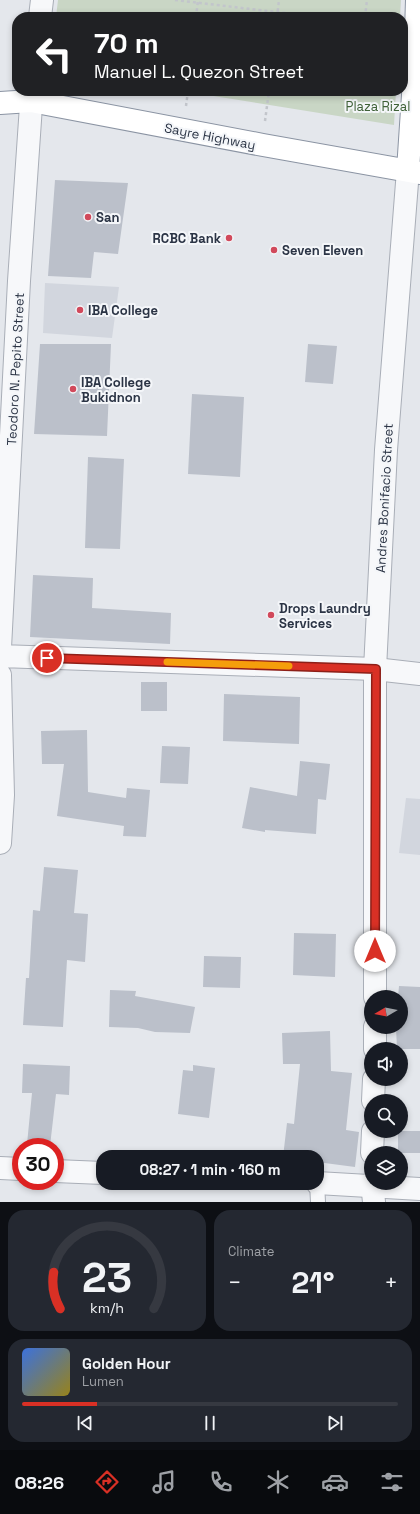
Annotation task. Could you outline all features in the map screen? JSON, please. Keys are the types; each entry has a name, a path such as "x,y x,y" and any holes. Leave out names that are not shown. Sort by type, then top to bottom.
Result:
{"highway":[{"name":"Andres Bonifacio Street","path":"414,172 418,25 417,0"},
{"name":"Sayre Highway","path":"0,103 32,96 263,145 414,172"}],"street":[{"path":"41,12 42,0"},
{"name":"Teodoro N. Pepito Street","path":"0,648 19,281 32,96"},
{"name":"Andres Bonifacio Street","path":"375,990 376,669 386,450 414,172"},
{"path":"0,656 376,669 420,674"},
{"path":"0,675 3,794 0,843"},
{"path":"0,1168 12,1169"},
{"path":"64,1171 96,1173"},
{"path":"324,1184 364,1189"},
{"path":"408,1189 420,1189"}],"lane":[{"path":"317,1190 318,1202"}],"path":[{"path":"175,0 277,12 279,0"},
{"path":"366,12 367,0"},
{"path":"197,12 198,2"},
{"path":"263,145 268,96"}],"shaded area":[{"name":"IBA College","path":"45,283 119,287 112,338 43,333"},
{"path":"406,798 420,799 420,855 399,853"}],"green space":[{"path":"58,0 401,0 400,12 57,12"},
{"name":"Plaza Rizal","path":"213,96 396,96 394,125"}],"building":[{"name":"San","path":"55,180 128,183 118,254 94,252 91,278 48,276"},
{"name":"IBA College Bukidnon","path":"40,344 111,344 107,436 34,434"},
{"path":"308,344 337,346 333,384 305,382"},
{"path":"192,394 244,397 240,477 188,474"},
{"path":"88,457 124,459 120,549 85,548"},
{"path":"33,575 93,578 92,608 171,613 170,644 30,637"},
{"path":"141,682 167,682 167,711 141,711"},
{"path":"224,694 300,697 299,744 223,741"},
{"path":"87,730 88,792 126,798 127,788 150,790 146,837 123,836 124,826 57,816 64,764 42,764 41,731"},
{"path":"162,746 190,747 188,784 160,783"},
{"path":"300,761 330,764 326,800 318,799 316,834 265,830 265,832 242,828 250,787 297,796"},
{"path":"44,867 78,870 74,913 88,914 85,962 67,960 63,1027 23,1025 26,978 29,978 33,910 40,911"},
{"path":"294,933 336,934 335,977 293,975"},
{"path":"204,956 241,957 240,988 203,987"},
{"path":"399,986 420,987 420,1049 408,1049 408,1042 397,1042 396,1034 408,1034 408,990 399,990"},
{"path":"110,990 136,991 135,996 195,1007 190,1033 155,1032 138,1028 109,1027"},
{"path":"330,1031 331,1071 352,1073 346,1130 359,1132 355,1167 324,1163 324,1150 284,1150 287,1123 294,1124 300,1064 283,1064 282,1033"},
{"path":"23,1064 70,1066 69,1095 56,1094 51,1138 28,1138 32,1093 22,1093"},
{"path":"193,1065 215,1068 209,1118 178,1114 183,1070 193,1071"},
{"path":"408,1131 420,1131 420,1153 408,1153 408,1146 398,1146 398,1138 408,1138"}],"slow traffic":[{"path":"167,662 289,666"}],"place":[{"name":"San","path":"88,217"},
{"name":"RCBC Bank","path":"229,238"},
{"name":"Seven Eleven","path":"274,250"},
{"name":"IBA College","path":"80,310"},
{"name":"IBA College Bukidnon","path":"73,389"},
{"name":"Drops Laundry Services","path":"271,615"}],"route":[{"path":"47,658 376,669 375,951"}]}
